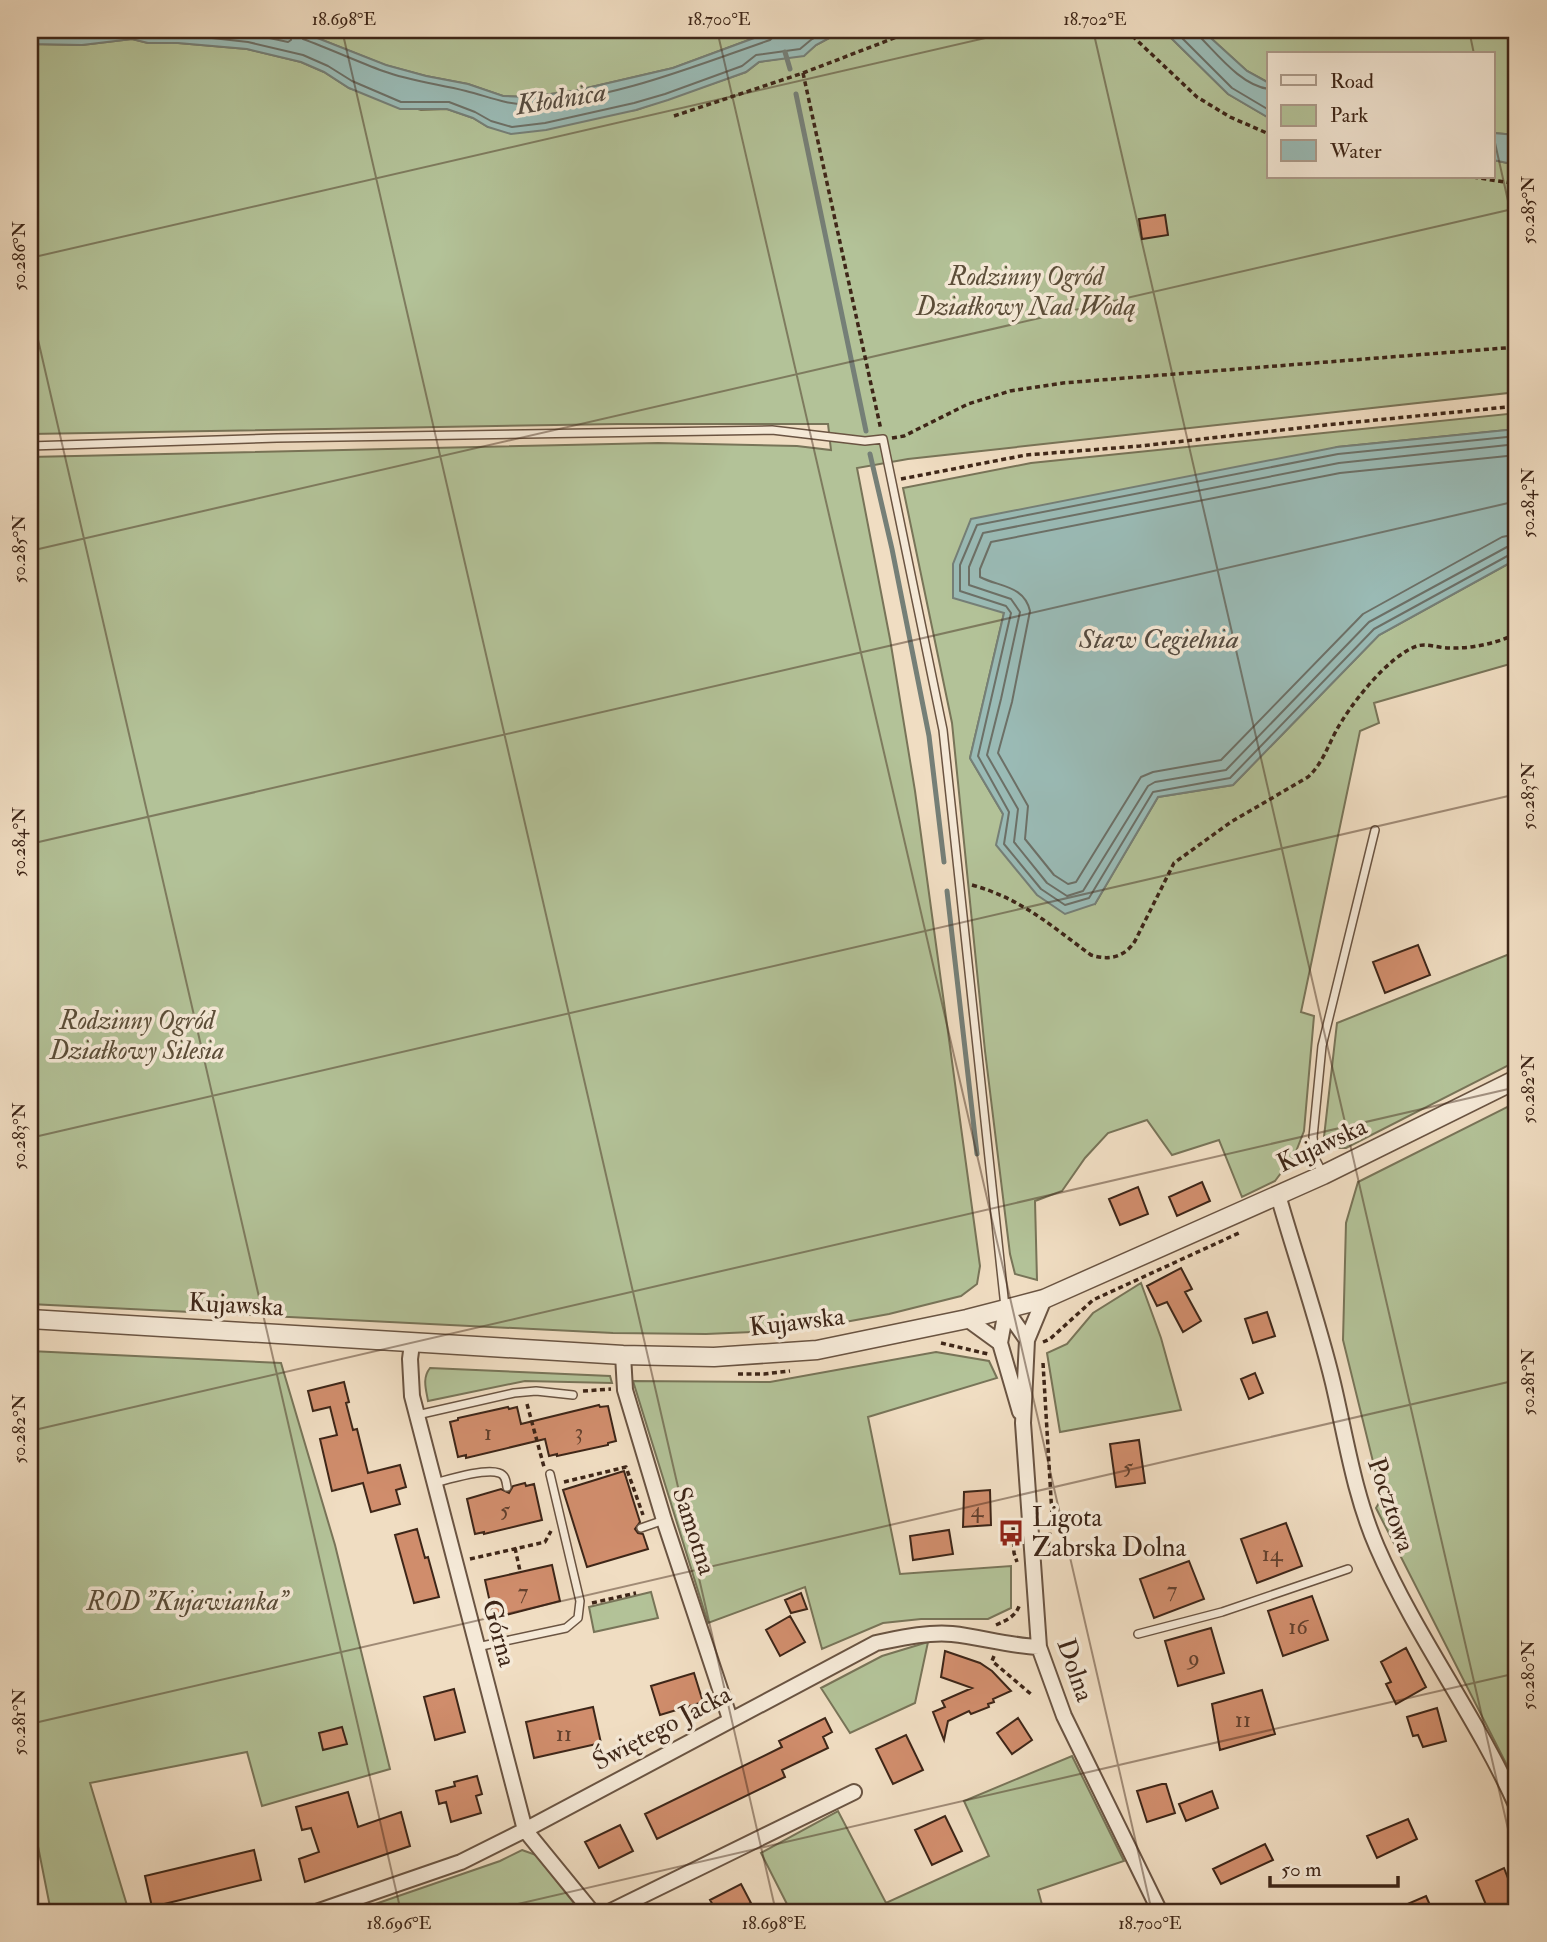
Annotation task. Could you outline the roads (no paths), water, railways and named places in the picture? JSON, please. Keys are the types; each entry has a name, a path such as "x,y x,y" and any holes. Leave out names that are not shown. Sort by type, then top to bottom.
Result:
{"street":[{"name":"Kujawska","path":"30,1320 623,1355 714,1357 817,1349 967,1320 1044,1299 1323,1175 1517,1079"},
{"name":"Pocztowa","path":"1278,1195 1323,1344 1349,1462 1376,1545 1399,1595 1498,1765 1517,1807"},
{"name":"Dolna","path":"1044,1299 1027,1344 1023,1423 1039,1647 1064,1716 1160,1912"},
{"path":"1006,1310 1027,1344"},
{"name":"Dolna","path":"1006,1310 1001,1349 1023,1423"},
{"path":"967,1320 1001,1349"},
{"name":"Górna","path":"412,1344 412,1396 525,1830 592,1912"},
{"name":"Samotna","path":"623,1355 625,1390 664,1520 730,1719"},
{"name":"Świętego Jacka","path":"316,1912 461,1862 876,1643 920,1634 952,1634 998,1643 1039,1647"},
{"path":"609,1912 854,1792"}],"lane":[{"path":"30,446 277,438 772,430 865,442 883,439 943,730 1006,1310"},
{"path":"1323,1175 1316,1160 1313,1137 1322,1045 1375,830"},
{"path":"417,1415 526,1392 573,1395"},
{"path":"435,1482 488,1472 500,1473 505,1477 507,1488"},
{"path":"477,1647 566,1628 578,1618 580,1605 550,1474"},
{"path":"644,1527 664,1520"},
{"path":"1138,1634 1234,1608 1348,1569"}],"water":[{"name":"Kłodnica","path":"30,30 297,30 386,65 468,84 503,96 527,97 574,91 673,68 776,30 844,30 816,45 804,56 759,62 746,72 636,110 546,130 511,134 447,109 400,109 349,88 324,72 301,62 247,49 148,43 132,39 82,45 30,44"},
{"path":"1163,30 1202,30 1247,71 1267,82 1267,117 1228,94"},
{"path":"1494,133 1517,135 1517,165 1494,160"},
{"name":"Staw Cegielnia","path":"1517,429 1517,559 1379,635 1233,785 1158,797 1095,904 1065,914 1037,895 996,845 1003,814 970,758 1004,613 953,598 953,564 971,519 1337,447"}],"waterway":[{"path":"785,52 790,69"},
{"path":"796,94 866,431"},
{"path":"870,454 929,736 944,862"},
{"path":"947,891 977,1154"}],"place":[{"name":"Ligota Zabrska Dolna","path":"1011,1533"}],"park label":[{"name":"Rodzinny Ogród Działkowy Nad Wodą","path":"1026,292"},
{"name":"Rodzinny Ogród Działkowy Silesia","path":"137,1036"},
{"name":"ROD \"Kujawianka\"","path":"187,1602"}]}
